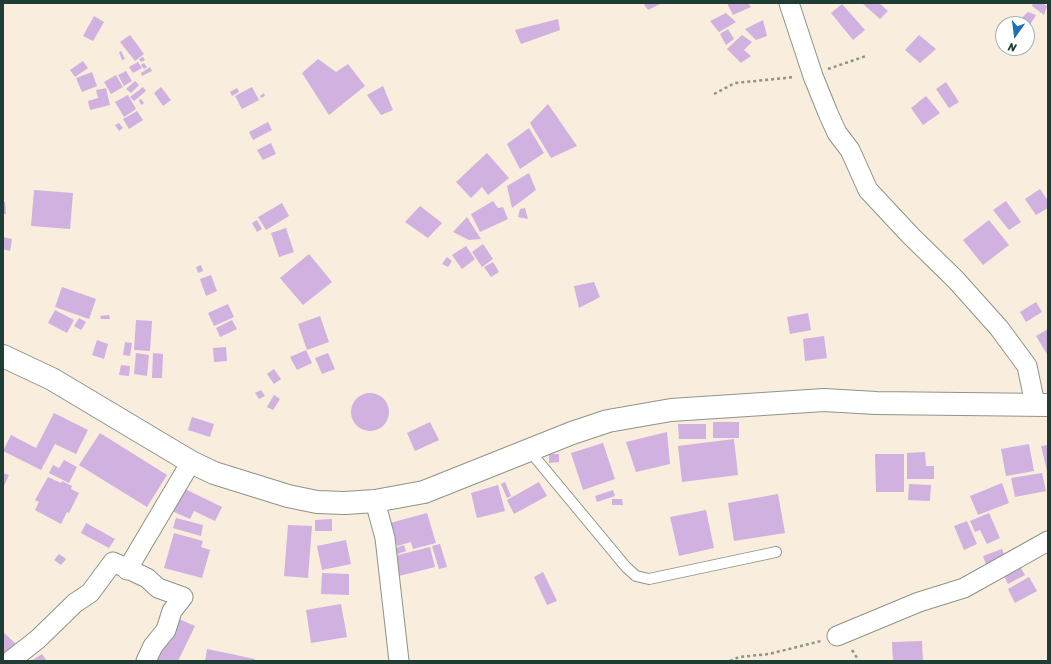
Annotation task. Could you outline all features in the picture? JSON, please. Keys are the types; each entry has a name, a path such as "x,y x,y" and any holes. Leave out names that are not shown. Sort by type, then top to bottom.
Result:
{"main road":[{"path":"3,356 52,380 191,462 214,473 288,496 317,502 345,503 375,501 424,492 528,449 608,421 671,410 824,400 876,403 1041,405"}],"street":[{"path":"789,3 813,76 828,113 838,133 850,150 868,190 911,236 956,280 999,328 1027,366 1041,405"},
{"path":"127,570 191,462"},
{"path":"375,501 385,538 399,661"},
{"path":"837,636 919,602 947,595 964,588 1048,541"},
{"path":"10,661 38,639 75,603 90,593 113,562 127,570 147,578 158,588 183,597 172,611 166,630 153,646 146,661"}],"lane":[{"path":"528,449 626,567 636,576 649,579 776,552"}],"path":[{"path":"714,94 735,83 813,76 866,56"},
{"path":"730,661 739,657 769,654 837,636"}],"building":[{"path":"643,3 662,3 648,10"},
{"path":"727,3 748,3 751,7 733,15"},
{"path":"862,3 879,3 888,11 880,19"},
{"path":"1033,3 1042,3 1047,6 1044,15 1032,6"},
{"path":"842,4 865,30 853,40 831,13"},
{"path":"1028,12 1036,15 1035,17 1024,16"},
{"path":"726,13 736,22 719,32 710,21"},
{"path":"94,16 104,22 93,41 83,36"},
{"path":"558,19 560,30 521,44 515,30"},
{"path":"763,20 767,36 756,40 745,29"},
{"path":"728,29 734,39 726,45 720,34"},
{"path":"130,35 144,54 135,61 120,42"},
{"path":"742,35 752,42 744,50 751,56 741,63 727,49"},
{"path":"919,35 936,49 920,63 905,50"},
{"path":"121,51 125,59 122,60 119,52"},
{"path":"143,57 145,60 141,62 139,59"},
{"path":"318,59 336,72 348,64 365,86 329,115 302,73"},
{"path":"83,61 88,68 75,77 70,70"},
{"path":"138,62 142,68 133,73 129,67"},
{"path":"144,63 147,67 144,69 141,65"},
{"path":"150,67 152,71 142,76 141,73"},
{"path":"126,71 132,81 124,86 118,75"},
{"path":"92,72 97,86 82,92 76,78"},
{"path":"116,75 123,87 111,94 104,82"},
{"path":"135,81 139,85 131,93 126,89"},
{"path":"946,82 959,102 949,108 936,89"},
{"path":"383,86 393,110 381,115 367,95"},
{"path":"143,87 146,91 134,101 130,97"},
{"path":"161,87 171,100 163,106 154,93"},
{"path":"252,87 259,100 242,109 235,96"},
{"path":"106,88 110,105 90,110 88,101 98,98 96,90"},
{"path":"237,88 239,92 232,96 230,92"},
{"path":"264,93 265,96 261,98 260,96"},
{"path":"128,95 136,109 124,117 115,102"},
{"path":"926,96 940,113 923,125 911,108"},
{"path":"141,99 144,103 141,105 139,100"},
{"path":"548,104 577,146 551,158 530,123"},
{"path":"137,111 143,120 129,129 123,119"},
{"path":"268,122 272,130 253,140 249,132"},
{"path":"119,123 123,128 119,131 115,125"},
{"path":"529,128 544,153 520,169 507,144"},
{"path":"271,143 276,154 263,160 257,150"},
{"path":"487,153 509,178 488,195 482,187 471,198 456,182"},
{"path":"529,173 536,190 512,208 507,186"},
{"path":"1040,189 1048,201 1048,208 1036,215 1025,199"},
{"path":"34,190 73,193 70,229 31,226"},
{"path":"493,201 498,208 503,207 508,219 480,232 471,214"},
{"path":"1006,201 1021,222 1009,230 993,210"},
{"path":"3,202 5,202 6,214 3,214"},
{"path":"282,203 289,216 266,230 258,217"},
{"path":"420,206 442,223 428,238 405,222"},
{"path":"525,208 528,219 518,217 520,209"},
{"path":"467,217 481,239 469,240 453,232"},
{"path":"257,220 262,229 257,232 252,223"},
{"path":"989,220 1009,245 983,265 963,240"},
{"path":"286,228 294,252 279,257 271,233"},
{"path":"3,237 12,239 10,251 3,249"},
{"path":"483,244 493,259 482,267 472,252"},
{"path":"466,246 475,259 462,269 452,255"},
{"path":"309,254 332,282 303,305 280,278"},
{"path":"447,257 452,261 448,267 442,264"},
{"path":"493,262 499,272 491,277 484,267"},
{"path":"201,265 203,271 198,273 196,267"},
{"path":"211,275 217,291 206,296 200,279"},
{"path":"594,282 600,297 579,308 574,286"},
{"path":"62,287 96,299 89,319 55,307"},
{"path":"1036,302 1042,312 1026,322 1020,312"},
{"path":"228,304 234,317 214,326 208,313"},
{"path":"55,310 74,320 67,333 48,323"},
{"path":"808,313 811,330 790,334 787,317"},
{"path":"109,315 110,319 101,319 100,316"},
{"path":"320,316 329,342 307,350 298,324"},
{"path":"79,318 86,322 81,330 74,326"},
{"path":"136,320 152,321 150,351 134,350"},
{"path":"232,320 237,329 220,337 216,328"},
{"path":"1048,329 1048,353 1047,354 1036,336"},
{"path":"824,336 827,358 805,361 803,339"},
{"path":"97,340 108,344 104,359 92,355"},
{"path":"125,342 132,343 130,356 123,355"},
{"path":"226,347 227,361 214,362 213,348"},
{"path":"306,350 312,363 297,370 290,357"},
{"path":"136,353 149,355 147,376 134,374"},
{"path":"153,353 163,354 162,378 152,378"},
{"path":"328,353 335,369 322,374 315,358"},
{"path":"121,365 130,366 129,376 119,375"},
{"path":"274,369 281,379 274,384 267,374"},
{"path":"261,390 265,396 259,399 255,393"},
{"path":"366,393 374,393 384,398 388,405 388,419 384,426 374,431 366,431 356,426 354,423 351,416 351,408 356,398 359,396"},
{"path":"274,395 280,399 273,410 267,407"},
{"path":"54,413 88,430 76,454 55,444 41,470 3,451 11,435 36,448"},
{"path":"192,417 214,424 210,437 188,430"},
{"path":"430,422 439,440 415,451 407,433"},
{"path":"713,422 739,422 739,438 713,438"},
{"path":"678,424 706,424 706,439 679,439"},
{"path":"667,432 670,464 636,472 626,442"},
{"path":"100,433 167,475 147,507 79,465"},
{"path":"734,439 738,475 682,482 678,446"},
{"path":"603,443 615,479 583,490 571,453"},
{"path":"1029,444 1034,471 1006,476 1001,449"},
{"path":"1048,445 1048,471 1047,471 1041,446"},
{"path":"925,452 926,466 934,466 934,479 907,479 907,453"},
{"path":"549,454 559,454 559,462 549,463"},
{"path":"875,454 904,454 904,492 876,492"},
{"path":"64,460 77,467 69,483 49,473 53,465 59,468"},
{"path":"3,473 9,475 3,488"},
{"path":"1042,473 1046,491 1015,497 1011,478"},
{"path":"48,477 72,486 71,489 79,493 69,513 67,512 61,524 35,510 39,502 35,500"},
{"path":"505,482 511,496 507,498 501,484"},
{"path":"539,482 547,496 514,514 507,500"},
{"path":"1002,483 1009,503 978,515 970,496"},
{"path":"909,484 931,485 930,501 908,500"},
{"path":"498,485 505,511 477,518 471,493"},
{"path":"183,488 222,507 215,521 194,511 190,519 172,511"},
{"path":"613,490 615,496 597,502 595,496"},
{"path":"778,494 785,533 734,541 728,503"},
{"path":"612,499 622,499 623,505 612,505"},
{"path":"706,510 714,548 679,556 670,517"},
{"path":"427,513 436,543 413,549 411,542 397,546 390,523"},
{"path":"989,513 1000,538 987,544 980,530 975,532 970,521"},
{"path":"176,518 203,525 201,536 173,528"},
{"path":"332,519 332,531 315,531 315,520"},
{"path":"967,521 977,544 964,550 954,526"},
{"path":"86,523 115,539 109,548 81,533"},
{"path":"288,525 312,526 308,578 284,576"},
{"path":"174,533 203,541 201,547 210,550 202,578 164,568"},
{"path":"346,540 351,564 322,570 317,546"},
{"path":"440,544 447,567 439,569 432,546"},
{"path":"404,545 406,551 392,556 390,550"},
{"path":"430,547 435,567 399,576 394,556"},
{"path":"1002,549 1006,560 987,567 983,556"},
{"path":"59,554 66,559 61,565 54,560"},
{"path":"1018,563 1025,575 1008,584 1002,572"},
{"path":"543,572 557,601 547,605 534,577"},
{"path":"322,573 349,574 349,595 321,594"},
{"path":"1029,577 1037,591 1015,603 1008,589"},
{"path":"341,604 347,637 311,643 306,610"},
{"path":"179,619 195,626 178,661 146,661"},
{"path":"3,632 16,644 3,657"},
{"path":"922,641 923,661 893,661 892,642"},
{"path":"207,649 255,659 255,661 205,661"},
{"path":"42,654 47,661 31,661"}]}
